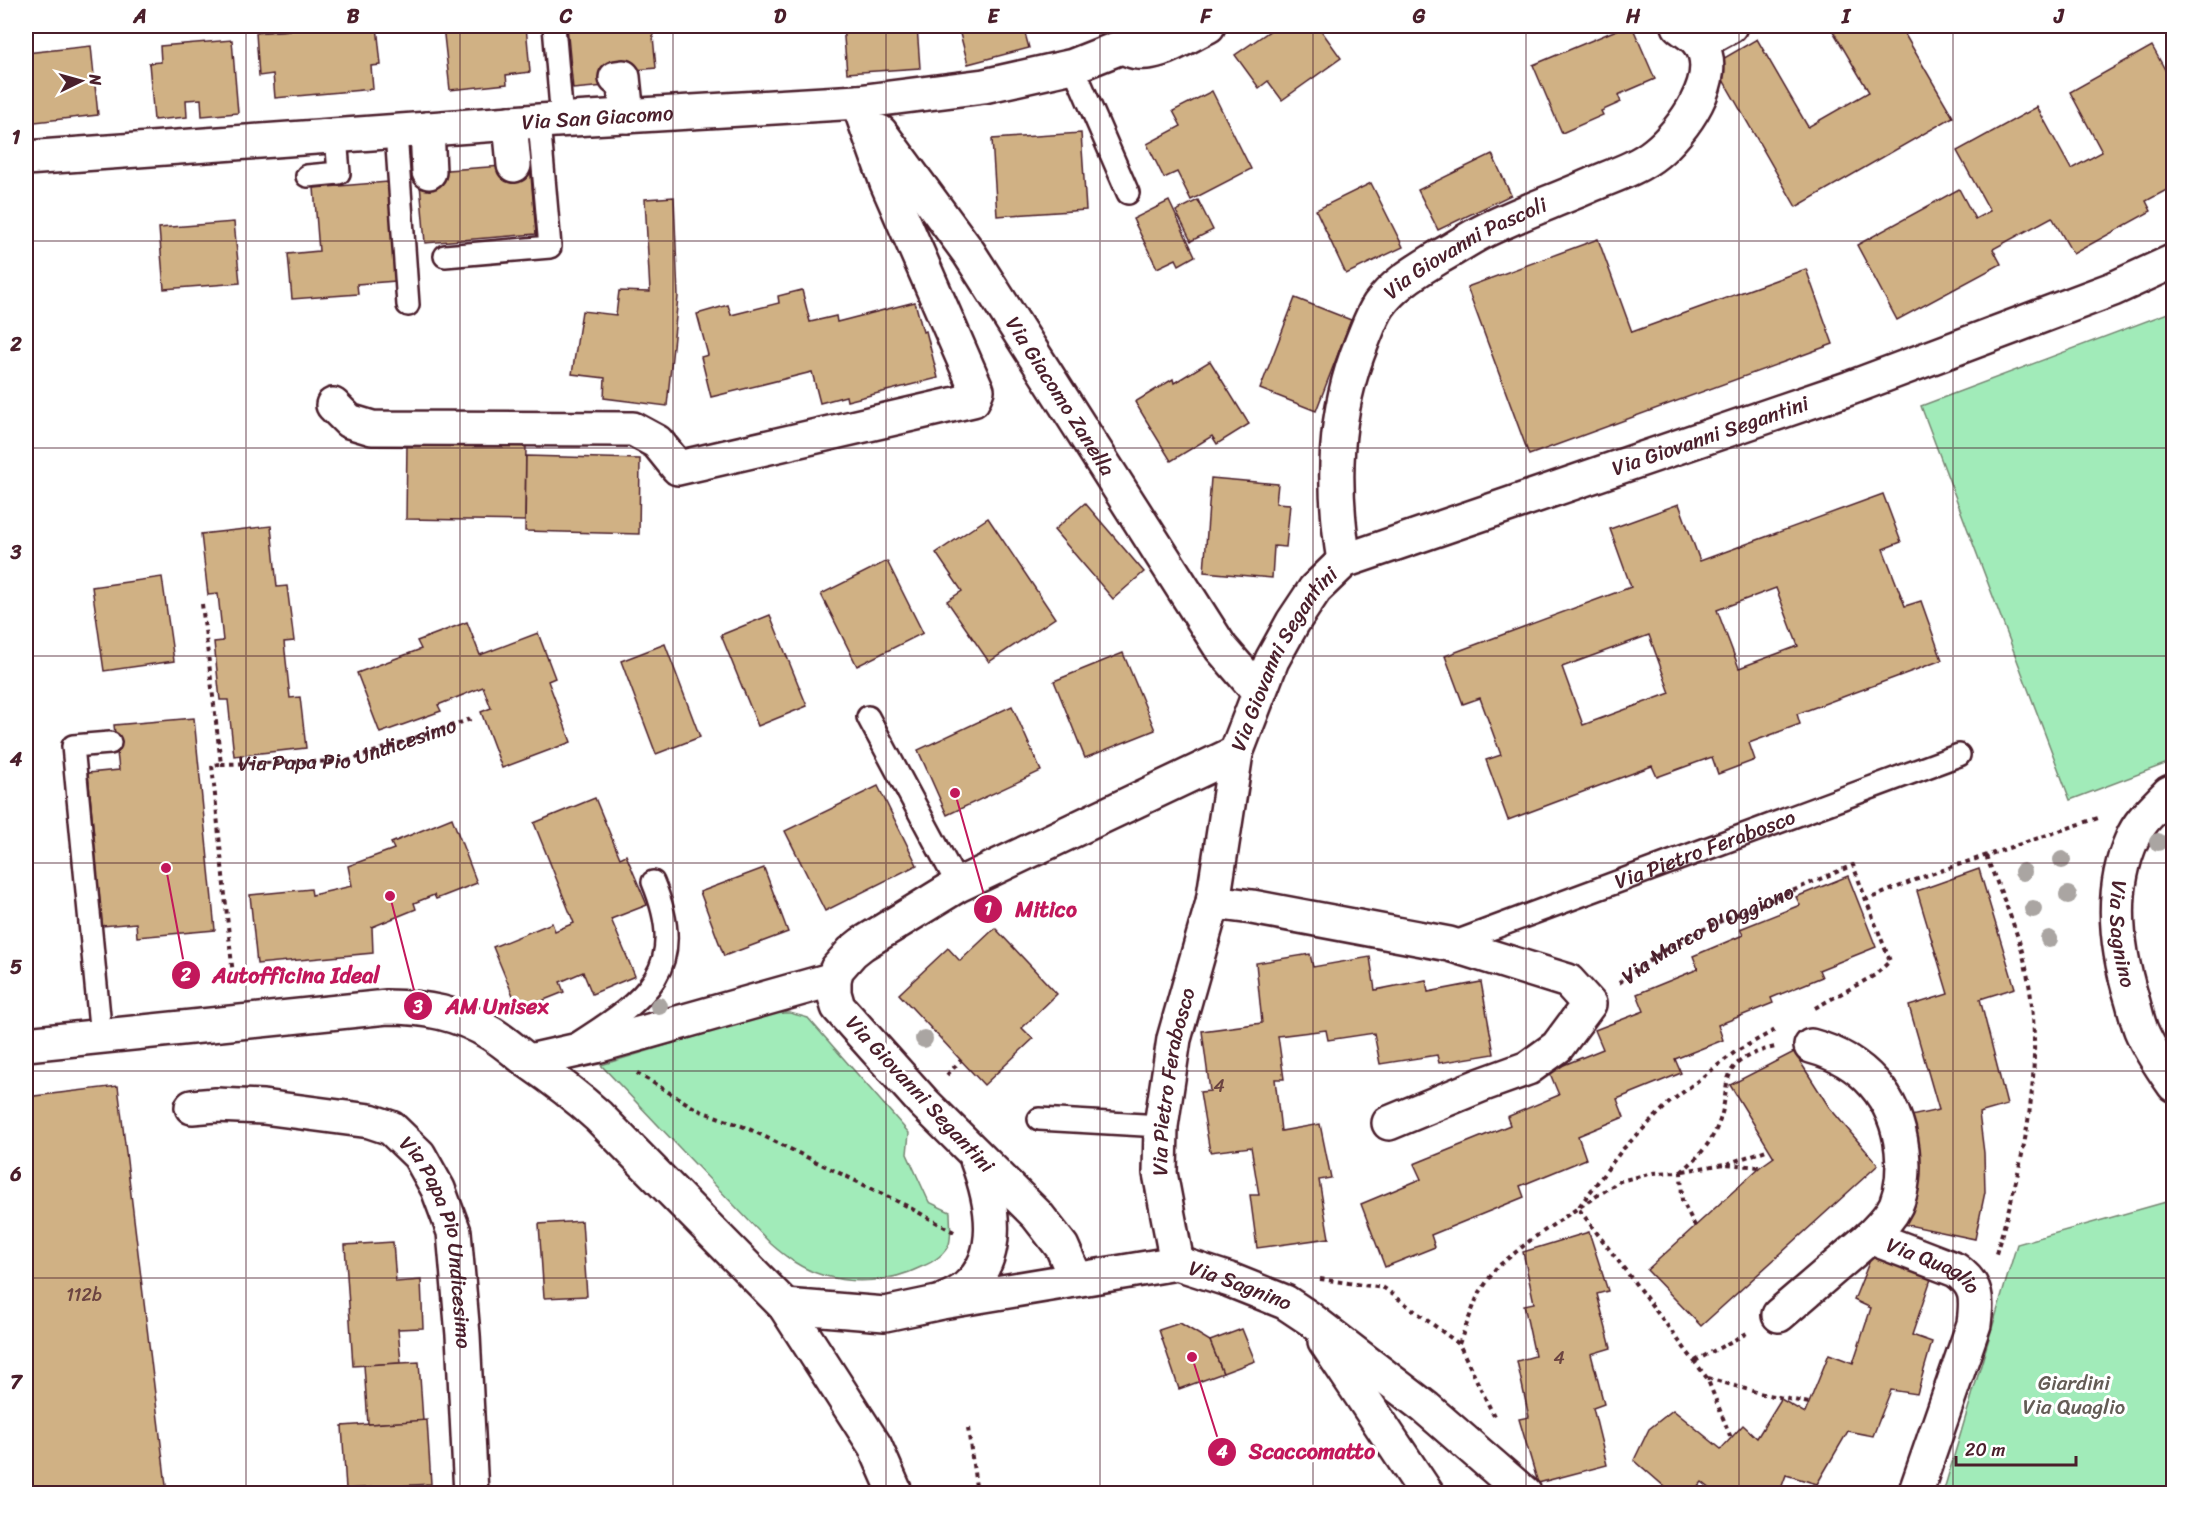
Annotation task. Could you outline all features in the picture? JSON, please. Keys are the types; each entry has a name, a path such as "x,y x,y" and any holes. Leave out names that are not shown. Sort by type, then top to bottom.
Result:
{"street":[{"name":"Via San Giacomo","path":"26,158 858,102 984,86 1073,66 1121,47 1157,26"},
{"path":"1121,47 1138,54 1157,50 1208,26"},
{"path":"1689,34 1730,26"},
{"name":"Via Giovanni Pascoli","path":"1344,561 1337,519 1337,436 1355,360 1378,306 1394,287 1413,273 1482,232 1629,169 1656,153 1694,107 1706,81 1706,61 1689,34"},
{"path":"615,78 623,77 627,116"},
{"path":"333,405 349,421 372,428 633,429 657,442 678,468 973,400 977,390 887,183 858,102"},
{"name":"Via Giacomo Zanella","path":"858,102 969,253 1221,648 1259,692"},
{"path":"514,165 537,122"},
{"path":"412,131 429,172"},
{"name":"Via Giovanni Segantini","path":"1076,1279 1062,1247 1037,1215 923,1102 838,1007 834,993 834,979 837,969 852,952 958,885 1236,753 1272,660 1293,622 1316,589 1344,561 1850,388 2113,289 2174,261"},
{"name":"Via Pietro Ferabosco","path":"1177,1263 1160,1173 1161,1126 1174,1039 1213,902 1236,753"},
{"name":"Via Sagnino","path":"2174,791 2169,793 2144,819 2132,837 2119,875 2117,934 2126,981 2141,1030 2174,1085"},
{"path":"1213,902 1449,944 1568,981 1589,1004 1557,1047 1528,1068 1389,1123"},
{"path":"529,1061 596,1046 834,979"},
{"path":"26,1044 387,1007 418,1007 444,1012 466,1020 493,1034 565,1086 598,1116 785,1306 875,1446 896,1494"},
{"path":"1811,1046 1829,1051 1870,1078 1887,1099 1895,1119 1904,1167 1901,1188 1896,1204 1886,1221 1870,1237"},
{"name":"Via Papa Pio Undicesimo","path":"192,1107 216,1105 263,1107 370,1121 391,1128 419,1155 438,1189 454,1232 463,1335 471,1494"},
{"path":"942,1302 966,1288 983,1267 989,1247 992,1230 991,1203 975,1156"},
{"name":"Via Quaglio","path":"1779,1315 1870,1237 1956,1270 1968,1279 1974,1290 1976,1304 1974,1324 1915,1494"},
{"name":"Via Sagnino","path":"785,1306 885,1314 942,1302 1177,1263 1230,1280 1297,1310 1426,1408 1525,1494"},
{"path":"1297,1310 1427,1494"}],"lane":[{"path":"445,256 550,247 537,122 554,26"},
{"path":"1073,66 1128,193"},
{"path":"408,304 412,131"},
{"path":"307,176 339,173 336,136"},
{"path":"868,717 958,885"},
{"path":"101,1037 73,746 110,743"},
{"name":"Via Pietro Ferabosco","path":"1449,944 1959,755"},
{"path":"562,1053 631,1007 655,981 664,961 667,936 662,902 653,882"},
{"path":"1038,1119 1161,1126"}],"path":[{"name":"Via Papa Pio Undicesimo","path":"202,604 221,764"},
{"name":"Via Papa Pio Undicesimo","path":"238,1022 212,765 346,760 471,719"},
{"path":"1986,856 2023,954 2033,1007 2036,1062 2029,1124 2011,1202 1994,1257"},
{"name":"Via Marco D'Oggiono","path":"1589,1004 1666,949 1712,925 1852,865 1866,900"},
{"path":"1769,1149 1725,1164 1681,1172 1698,1158 1710,1143 1720,1120 1726,1088 1734,1067 1758,1051 1786,1045 1811,1046"},
{"path":"596,1046 698,1110 747,1128 989,1247"},
{"path":"1725,1164 1760,1167"},
{"path":"1459,1344 1478,1295 1496,1268 1532,1239 1578,1208 1707,1378 1731,1438"},
{"path":"1297,1310 1307,1277 1384,1288 1459,1344 1495,1418"},
{"path":"1695,1362 1779,1315"},
{"path":"1707,1378 1763,1394 1809,1403"},
{"path":"968,1428 977,1494"}],"green space":[{"path":"2173,311 2173,761 2070,800 1921,406"},
{"path":"773,1013 790,1013 808,1018 909,1133 907,1154 929,1202 950,1212 949,1244 944,1252 933,1261 897,1276 860,1281 834,1278 801,1266 771,1244 601,1065"},
{"name":"Giardini Via Quaglio","path":"2173,1200 2173,1493 1943,1493 2017,1244"}],"building":[{"path":"340,26 377,26 381,65 371,66 373,89 275,98 273,74 259,76 256,33"},
{"path":"443,26 526,26 530,72 506,75 507,84 450,90"},
{"path":"567,26 652,26 656,68 615,72 616,85 573,89"},
{"path":"843,26 917,26 920,68 847,73"},
{"path":"958,26 1023,26 1029,48 968,64"},
{"path":"1277,26 1318,26 1341,58 1282,100 1268,81 1259,88 1235,55"},
{"path":"1626,26 1632,26 1655,79 1618,95 1621,102 1601,111 1603,115 1562,133 1533,65"},
{"path":"1830,26 1900,26 1953,117 1796,207 1714,64 1757,39 1808,127 1869,92"},
{"path":"232,40 238,113 202,116 201,99 186,100 187,117 154,120 149,63 161,62 160,46"},
{"path":"91,46 98,115 26,123 26,53"},
{"path":"2152,46 2174,86 2174,186 2146,201 2151,211 2073,254 2052,217 1993,249 2001,264 1897,320 1857,245 1959,189 1975,219 1990,211 1957,151 2037,107 2071,169 2102,152 2070,92"},
{"path":"1212,91 1251,169 1191,200 1177,172 1164,178 1147,144 1181,126 1173,111"},
{"path":"1081,133 1086,210 997,216 992,139"},
{"path":"1492,154 1511,195 1438,230 1418,190"},
{"path":"530,164 536,234 425,243 419,172"},
{"path":"388,182 396,281 357,284 358,294 292,299 288,254 319,251 314,188"},
{"path":"1371,183 1403,247 1346,274 1316,210"},
{"path":"674,197 678,297 667,406 604,398 605,378 572,374 582,311 616,315 619,291 650,292 645,199"},
{"path":"1198,200 1213,230 1191,241 1176,211"},
{"path":"1169,201 1195,256 1179,265 1176,259 1157,268 1133,219"},
{"path":"234,222 240,283 164,289 159,228"},
{"path":"1598,239 1632,332 1806,269 1833,344 1529,455 1467,287"},
{"path":"802,290 810,322 836,316 837,322 915,302 923,332 926,331 938,378 847,401 846,396 820,403 812,372 711,397 701,357 708,355 697,314 728,305 731,315 779,303 778,296"},
{"path":"1295,298 1351,320 1316,411 1260,389"},
{"path":"1210,361 1249,424 1217,444 1212,436 1171,461 1135,402 1173,379 1174,383"},
{"path":"407,443 526,444 525,521 406,519"},
{"path":"526,456 640,459 639,534 525,531"},
{"path":"1211,478 1278,484 1276,503 1290,504 1286,547 1274,546 1272,578 1204,572"},
{"path":"1883,494 1901,542 1883,549 1905,606 1921,601 1942,660 1797,714 1800,724 1749,743 1755,760 1718,774 1712,757 1657,777 1652,766 1508,820 1486,760 1501,755 1480,698 1463,704 1445,656 1631,587 1610,529 1679,504 1700,561","holes":["1776,588 1798,646 1739,668 1717,610","1649,635 1670,693 1583,725 1562,667"]},
{"path":"1085,503 1144,572 1113,599 1054,530"},
{"path":"988,518 1055,618 989,662 947,601 962,591 936,553"},
{"path":"271,526 277,587 287,586 294,641 284,642 290,698 300,697 306,748 234,756 228,700 220,700 214,642 223,641 218,594 208,595 201,534"},
{"path":"887,561 923,633 857,666 821,594"},
{"path":"162,577 174,661 104,671 92,587"},
{"path":"770,615 807,706 758,726 721,635"},
{"path":"467,622 480,655 538,633 555,678 548,681 571,742 502,768 481,712 491,708 483,687 438,705 441,711 380,733 357,673 421,649 417,641"},
{"path":"665,644 700,737 656,754 621,661"},
{"path":"1123,653 1155,730 1085,758 1054,681"},
{"path":"1012,706 1041,771 947,815 918,750"},
{"path":"194,718 215,930 137,937 136,923 102,926 88,773 119,770 114,725"},
{"path":"878,786 917,865 825,911 785,831"},
{"path":"595,798 620,858 626,855 647,905 611,919 635,976 592,994 583,972 560,982 564,992 519,1010 493,947 552,923 555,931 574,923 534,823"},
{"path":"452,818 477,883 436,899 434,895 414,903 416,909 372,927 373,953 257,964 250,895 311,889 312,895 352,886 348,866 394,849 391,843"},
{"path":"764,868 788,932 724,956 700,892"},
{"path":"1979,869 2015,988 1980,999 2007,1105 1979,1113 1984,1153 1985,1192 1975,1239 1903,1224 1906,1117 1939,1110 1909,1006 1948,994 1917,891"},
{"path":"1848,876 1876,947 1819,970 1822,977 1771,998 1773,1003 1718,1025 1723,1040 1675,1059 1681,1073 1617,1099 1624,1117 1578,1136 1586,1159 1520,1186 1524,1197 1431,1235 1435,1247 1385,1267 1361,1204 1421,1179 1414,1164 1510,1125 1507,1117 1559,1095 1549,1071 1603,1049 1595,1030 1644,1011 1637,994 1698,969 1693,956 1743,935 1740,929 1800,905 1796,897"},
{"path":"995,928 1057,994 1022,1028 1033,1039 984,1085 899,994 948,948 960,961"},
{"path":"1310,954 1313,967 1370,957 1375,990 1426,980 1428,992 1481,982 1494,1054 1439,1063 1437,1055 1380,1064 1374,1033 1328,1040 1326,1030 1278,1036 1284,1079 1275,1079 1281,1131 1320,1124 1331,1178 1319,1180 1329,1238 1257,1248 1250,1195 1259,1195 1251,1147 1210,1152 1200,1092 1210,1091 1202,1031 1262,1023 1256,963"},
{"path":"1794,1052 1829,1107 1878,1165 1701,1326 1647,1270 1760,1167 1774,1157 1730,1085"},
{"path":"118,1086 167,1494 26,1494 26,1097"},
{"path":"582,1221 587,1296 544,1298 539,1224"},
{"path":"1589,1232 1608,1291 1597,1294 1611,1348 1591,1354 1604,1404 1593,1408 1607,1465 1538,1483 1519,1419 1529,1417 1517,1361 1535,1356 1524,1305 1534,1303 1523,1252"},
{"path":"393,1242 396,1282 421,1280 423,1328 398,1329 401,1363 353,1366 345,1245"},
{"path":"1874,1250 1933,1273 1912,1335 1932,1342 1917,1394 1891,1390 1873,1436 1848,1431 1817,1484 1786,1475 1779,1494 1717,1494 1702,1482 1692,1494 1673,1494 1634,1460 1649,1429 1673,1410 1721,1449 1743,1425 1757,1438 1781,1399 1805,1413 1829,1354 1853,1363 1871,1308 1854,1300"},
{"path":"1180,1323 1210,1341 1223,1373 1179,1389 1159,1330"},
{"path":"1242,1329 1255,1361 1223,1373 1210,1341"},
{"path":"419,1362 423,1421 368,1424 364,1365"},
{"path":"427,1420 431,1484 346,1489 342,1426"}],"place":[{"name":"Mitico","path":"955,793"},
{"name":"Autofficina Ideal","path":"166,868"},
{"name":"AM Unisex","path":"390,896"},
{"name":"Scaccomatto","path":"1192,1357"}]}
